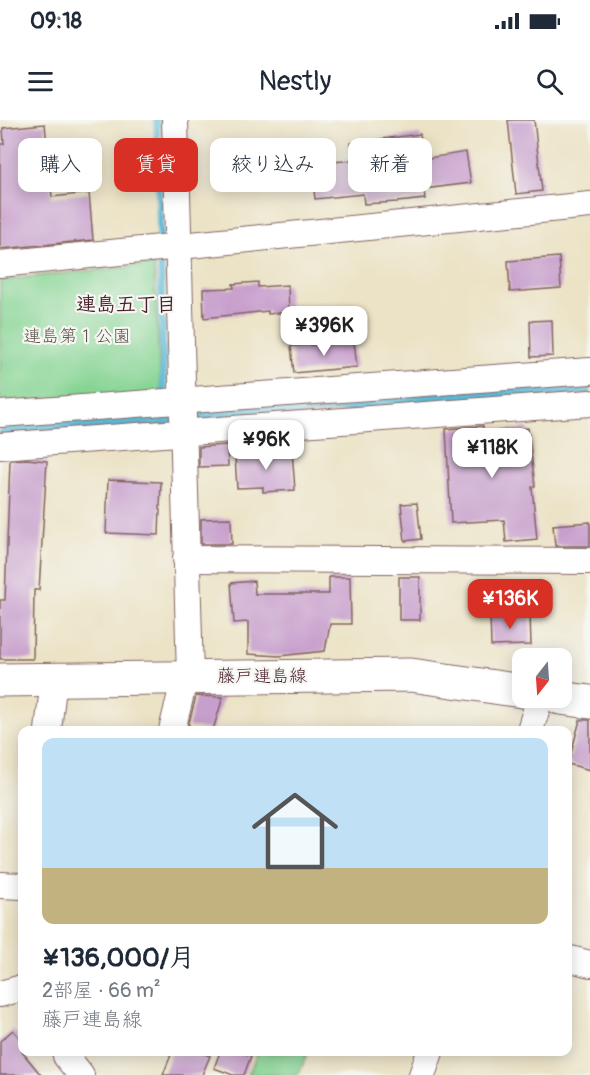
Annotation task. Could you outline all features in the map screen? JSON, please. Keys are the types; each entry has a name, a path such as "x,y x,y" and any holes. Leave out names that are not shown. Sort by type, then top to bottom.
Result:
{"main road":[{"name":"藤戸連島線","path":"0,680 411,675 512,690"},
{"path":"572,700 590,702"}],"street":[{"path":"173,726 188,677 186,560 164,248 175,120"},
{"path":"0,264 590,205"},
{"path":"0,446 176,412 590,371"},
{"path":"0,414 590,403"},
{"path":"186,560 590,561"},
{"path":"48,726 54,679"},
{"path":"531,726 537,708"},
{"path":"0,885 18,885"},
{"path":"572,959 590,964"},
{"path":"0,994 18,989"},
{"path":"66,1056 81,1075"},
{"path":"422,1075 428,1056"}],"green space":[{"name":"連島第１公園","path":"154,264 161,394 0,406 0,280"},
{"path":"256,1056 306,1056 298,1075 248,1075"}],"water":[{"path":"590,381 590,394 0,437 0,424"}],"building":[{"path":"508,120 534,120 542,191 516,194"},
{"path":"45,124 46,138 18,138 18,192 52,192 52,197 89,193 93,240 0,249 0,144 4,144 3,128"},
{"path":"420,134 420,138 389,138"},
{"path":"466,152 471,183 432,188 432,158"},
{"path":"348,160 348,192 424,192 425,199 364,204 363,194 315,199 314,192 336,192 336,162"},
{"path":"559,257 561,288 510,292 508,261"},
{"path":"258,282 258,287 288,285 289,312 268,314 268,311 204,318 203,289 234,288 233,284"},
{"path":"552,320 553,356 531,357 530,321"},
{"path":"354,342 357,367 294,373 291,346"},
{"path":"483,426 483,433 528,428 535,486 532,487 537,539 506,542 504,520 451,523 446,429"},
{"path":"227,445 228,466 199,467 199,447"},
{"path":"292,450 295,490 263,492 263,487 237,488 235,457"},
{"path":"10,460 47,461 39,590 34,590 33,659 0,659 0,600 5,600"},
{"path":"108,480 161,482 159,535 106,533"},
{"path":"417,503 421,539 405,541 401,504"},
{"path":"231,518 232,544 201,544 201,519"},
{"path":"590,522 590,546 555,546 553,525"},
{"path":"329,577 350,577 351,624 330,624 325,651 279,656 248,654 248,622 234,623 231,583 254,581 255,594 329,594"},
{"path":"399,577 420,577 420,620 399,620"},
{"path":"530,614 531,645 491,646 490,615"},
{"path":"196,696 223,697 214,726 188,726"},
{"path":"580,720 590,720 590,770 572,765 572,749"},
{"path":"13,1030 18,1036 18,1056 25,1056 41,1075 0,1075 0,1041"},
{"path":"170,1056 210,1056 202,1075 163,1075"},
{"path":"218,1056 251,1056 244,1075 233,1075 214,1068"}],"waterway":[{"path":"157,120 164,397"}],"district":[{"name":"連島五丁目","path":"126,304"}]}
